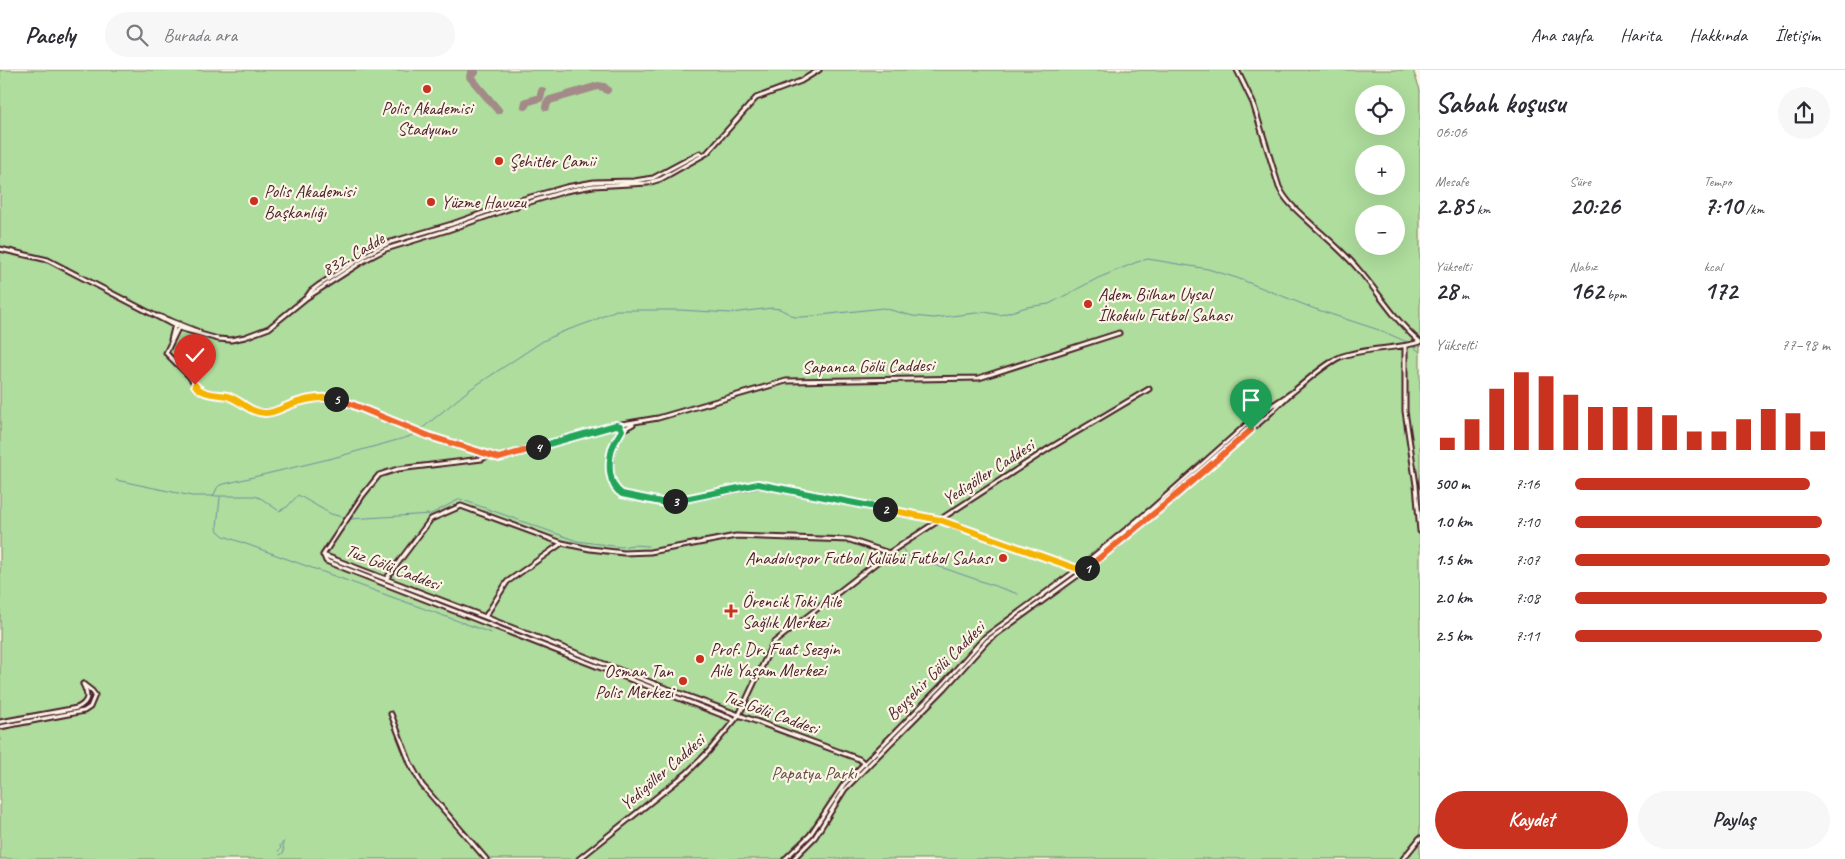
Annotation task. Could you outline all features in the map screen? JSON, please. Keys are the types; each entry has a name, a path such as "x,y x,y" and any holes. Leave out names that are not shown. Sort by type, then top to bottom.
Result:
{"street":[{"name":"832. Cadde","path":"0,249 48,260 177,325 227,340 250,336 274,325 319,285 379,247 433,232 520,200 594,182 634,181 653,178 686,164 710,150 756,98 801,81 819,70"},
{"path":"635,422 622,430 612,448 611,479 622,494 667,503 758,484 940,520 1080,571 1174,497 1290,394 1309,381 1326,365 1341,357 1420,342 1391,311 1360,270 1284,195 1279,187 1253,102 1237,70"},
{"name":"832. Cadde","path":"686,164 701,154"},
{"path":"177,325 166,351 189,376 196,388 203,392 232,398 257,412 271,412 310,399 329,398 351,404 429,436 489,455"},
{"name":"Sapanca Gölü Caddesi","path":"324,555 372,481 384,472 482,458 489,455 499,458 616,425 658,418 786,381 979,378 1119,333"},
{"path":"1405,346 1405,411 1416,485 1420,531"},
{"name":"Yedigöller Caddesi","path":"579,859 696,765 739,715 773,643 889,553 1051,447 1150,389"},
{"name":"Beyşehir Gölü Caddesi","path":"785,859 807,838 844,784 866,764 942,685 985,637 1036,604 1080,571 1256,416 1290,394"},
{"path":"616,425 620,426 622,430"},
{"path":"386,579 431,519 459,506 562,542 588,548 636,554 736,536 850,540 889,553"},
{"path":"482,621 507,582 562,542"},
{"name":"Tuz Gölü Caddesi","path":"324,555 485,616 596,662 866,764"},
{"name":"Tuz Gölü Caddesi","path":"324,555 326,561 735,720"},
{"path":"0,722 77,708 88,699 88,693 83,684 95,695 90,706 84,711 0,727"},
{"path":"391,714 410,762 422,785 486,859"},
{"path":"793,859 815,837 845,789 866,764"},
{"path":"825,811 830,813"},
{"path":"822,816 826,819"},
{"path":"1404,859 1420,838"}],"green space":[{"name":"Papatya Parkı","path":"0,70 1413,70 1420,90 1420,859 0,859"}],"waterway":[{"path":"419,431 469,390 543,341 616,310 680,310 731,313 772,308 780,309 795,317 803,317 883,308 913,316 934,318 985,312 1000,315 1027,307 1049,304 1098,278 1148,259 1208,269 1237,278 1315,309 1382,331 1407,342"},
{"path":"1412,346 1420,352"},
{"path":"213,497 220,485 333,458 408,437 416,433"},
{"path":"116,480 192,496 255,496 279,511 287,507 298,495 331,514 350,519 431,514 460,499 577,541 621,547 633,545 648,546"},
{"path":"220,497 217,527 218,531 224,536 491,633"},
{"path":"903,549 906,555 1018,594"},
{"path":"278,851 281,849 280,845 284,842"},
{"path":"280,855 284,852 283,844"}],"taxiway":[{"path":"475,72 471,73 470,77 498,110"},
{"path":"546,107 550,100 598,86 604,87 607,90"},
{"path":"525,106 526,102 540,98 542,91"}],"place":[{"name":"Polis Akademisi Stadyumu","path":"427,89"},
{"name":"Şehitler Camii","path":"499,161"},
{"name":"Polis Akademisi Başkanlığı","path":"254,201"},
{"name":"Yüzme Havuzu","path":"431,202"},
{"name":"Adem Bilhan Uysal İlkokulu Futbol Sahası","path":"1088,304"},
{"name":"Anadoluspor Futbol Kulübü Futbol Sahası","path":"1003,558"},
{"name":"Örencik Toki Aile Sağlık Merkezi","path":"731,611"},
{"name":"Prof. Dr. Fuat Sezgin Aile Yaşam Merkezi","path":"700,659"},
{"name":"Osman Tan Polis Merkezi","path":"683,681"}],"route":[{"path":"195,385 196,388 203,392 232,398 253,411 260,413 276,411 310,399 340,400 429,436 499,458 616,425 620,426 622,430 612,448 610,476 621,494 667,503 760,484 940,520 1078,569 1081,573 1168,502 1251,430"}]}
